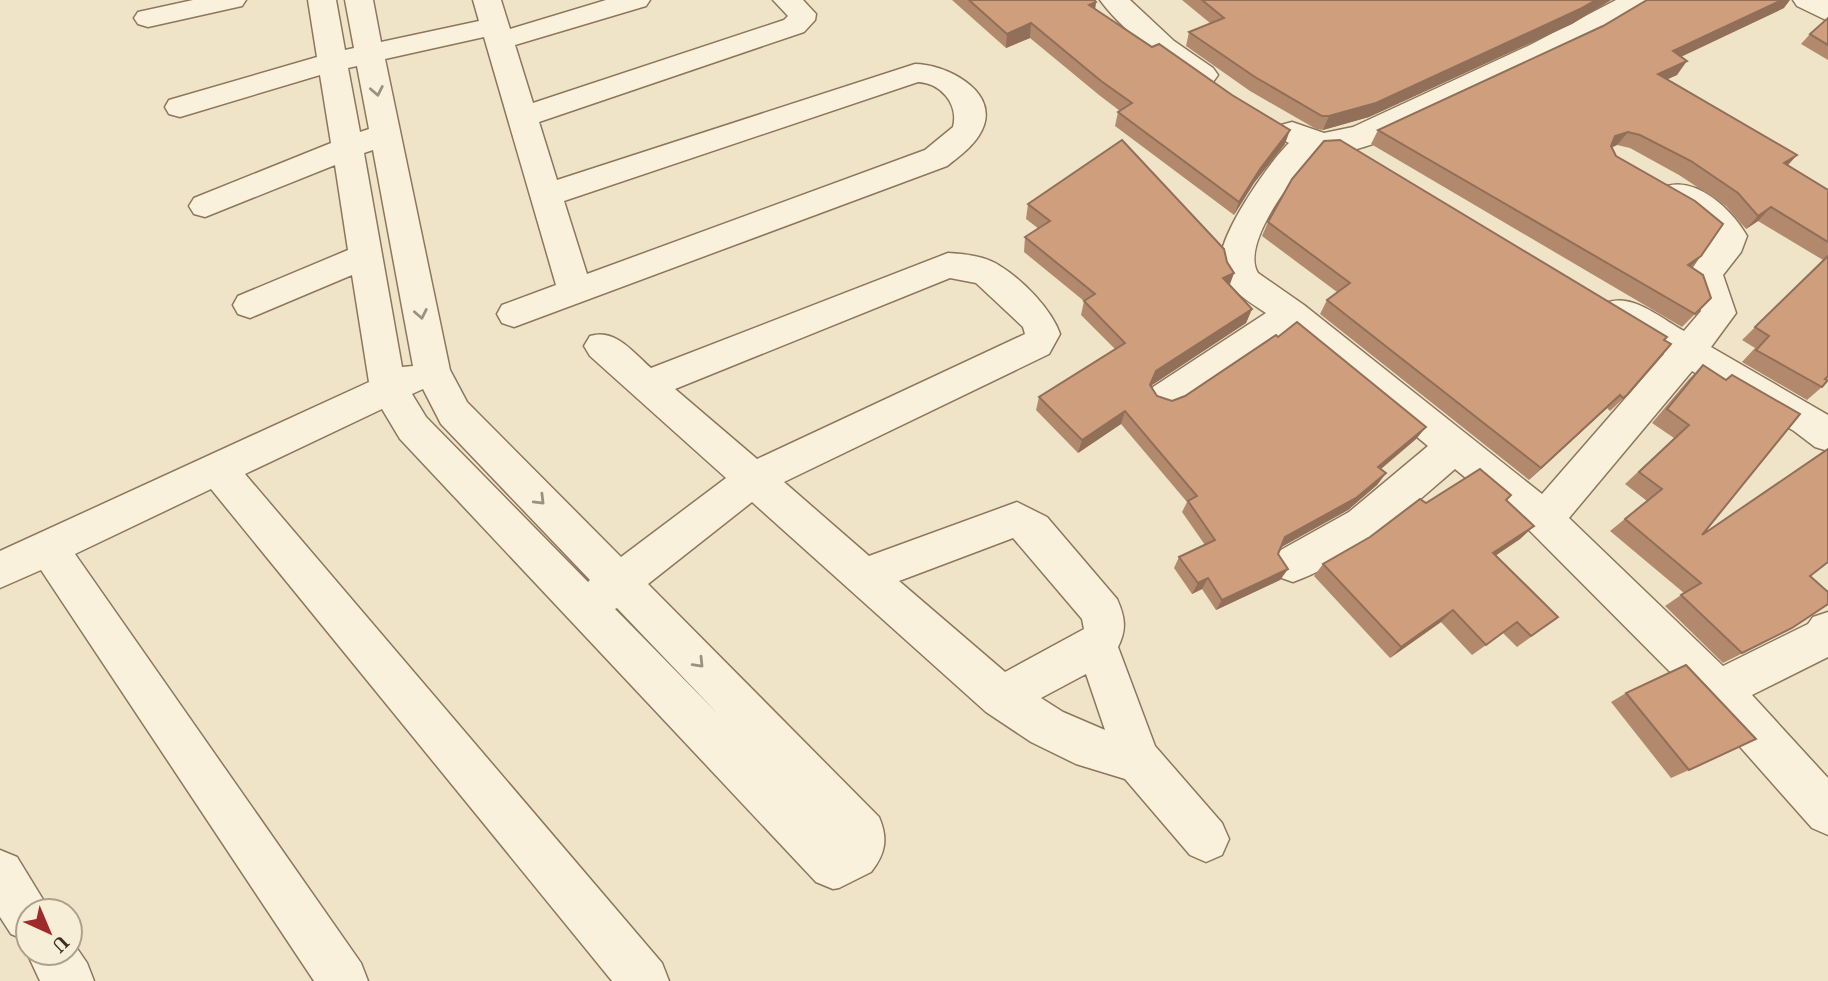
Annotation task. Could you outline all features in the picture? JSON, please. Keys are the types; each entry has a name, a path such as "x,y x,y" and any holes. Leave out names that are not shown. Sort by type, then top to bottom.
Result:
{"street":[{"path":"148,18 232,0"},
{"path":"322,0 388,387 413,428 833,865 844,865 862,845 863,833 620,581 454,414 432,371 359,0"},
{"path":"180,107 332,62 493,22 636,0"},
{"path":"522,117 793,26 801,20 802,14 788,0"},
{"path":"1114,0 1164,47 1228,93"},
{"path":"1636,0 1583,32 1381,126 1324,142 1293,157 1255,211 1238,250 1237,267 1246,282 1292,314 1544,519 1718,690 1828,812"},
{"path":"1807,0 1828,12"},
{"path":"493,22 575,291"},
{"path":"514,313 936,158 953,146 968,127 970,110 957,89 935,75 915,73 546,195"},
{"path":"1274,121 1374,162"},
{"path":"205,206 385,134"},
{"path":"1544,519 1719,313 1706,273 1729,243 1731,236 1727,227 1651,178"},
{"path":"250,305 365,256"},
{"path":"585,608 752,479 1037,344 1043,334 1038,320 988,274 948,265 646,385"},
{"path":"1595,295 1688,351 1821,419"},
{"path":"1166,397 1292,314"},
{"path":"602,346 1001,697 1047,727 1092,749 1138,760"},
{"path":"0,570 388,387 432,371"},
{"path":"1293,564 1363,524 1455,446"},
{"path":"216,467 644,981"},
{"path":"863,576 1017,519 1033,529 1102,612 1105,631 1097,646 1001,697"},
{"path":"48,547 342,981"},
{"path":"1718,690 1823,638 1828,631"},
{"path":"1097,646 1138,760 1206,839"},
{"path":"0,874 15,897"}],"building":[{"path":"969,0 1094,0 1096,2 1089,5 1152,47 1159,44 1232,95 1290,130 1239,202 1118,112 1132,103 1031,23 1007,34"},
{"path":"1202,0 1596,0 1376,103 1322,116 1255,77 1189,32 1224,18"},
{"path":"1647,0 1782,0 1673,51 1687,61 1658,74 1797,155 1784,163 1828,190 1828,242 1771,207 1758,216 1738,193 1691,161 1640,135 1628,132 1615,136 1611,146 1616,156 1695,201 1723,224 1701,256 1688,265 1703,275 1711,298 1695,314 1378,130 1603,26"},
{"path":"1828,18 1828,45 1810,34"},
{"path":"1122,140 1224,249 1227,262 1234,273 1223,278 1252,309 1156,371 1150,385 1157,396 1172,401 1185,396 1297,322 1426,427 1378,467 1386,473 1356,498 1285,537 1278,554 1288,569 1222,600 1208,578 1198,583 1179,557 1215,540 1188,501 1197,496 1125,411 1082,440 1039,397 1125,343 1084,301 1095,294 1025,237 1050,221 1028,204"},
{"path":"1340,140 1667,337 1664,340 1671,344 1627,395 1623,398 1620,395 1541,468 1327,300 1350,283 1268,222 1292,179 1324,141"},
{"path":"1828,256 1828,376 1825,379 1828,380 1822,387 1756,350 1769,336 1755,327"},
{"path":"1703,365 1726,380 1732,375 1800,414 1702,535 1828,449 1828,562 1810,576 1828,592 1828,604 1792,628 1742,653 1681,595 1701,583 1625,519 1662,489 1639,472 1689,425 1667,409"},
{"path":"1480,469 1511,495 1506,500 1534,526 1493,553 1558,617 1531,636 1517,622 1486,645 1453,610 1401,647 1323,564 1370,537 1420,499 1426,503"},
{"path":"1686,665 1756,739 1689,770 1626,693"}]}
